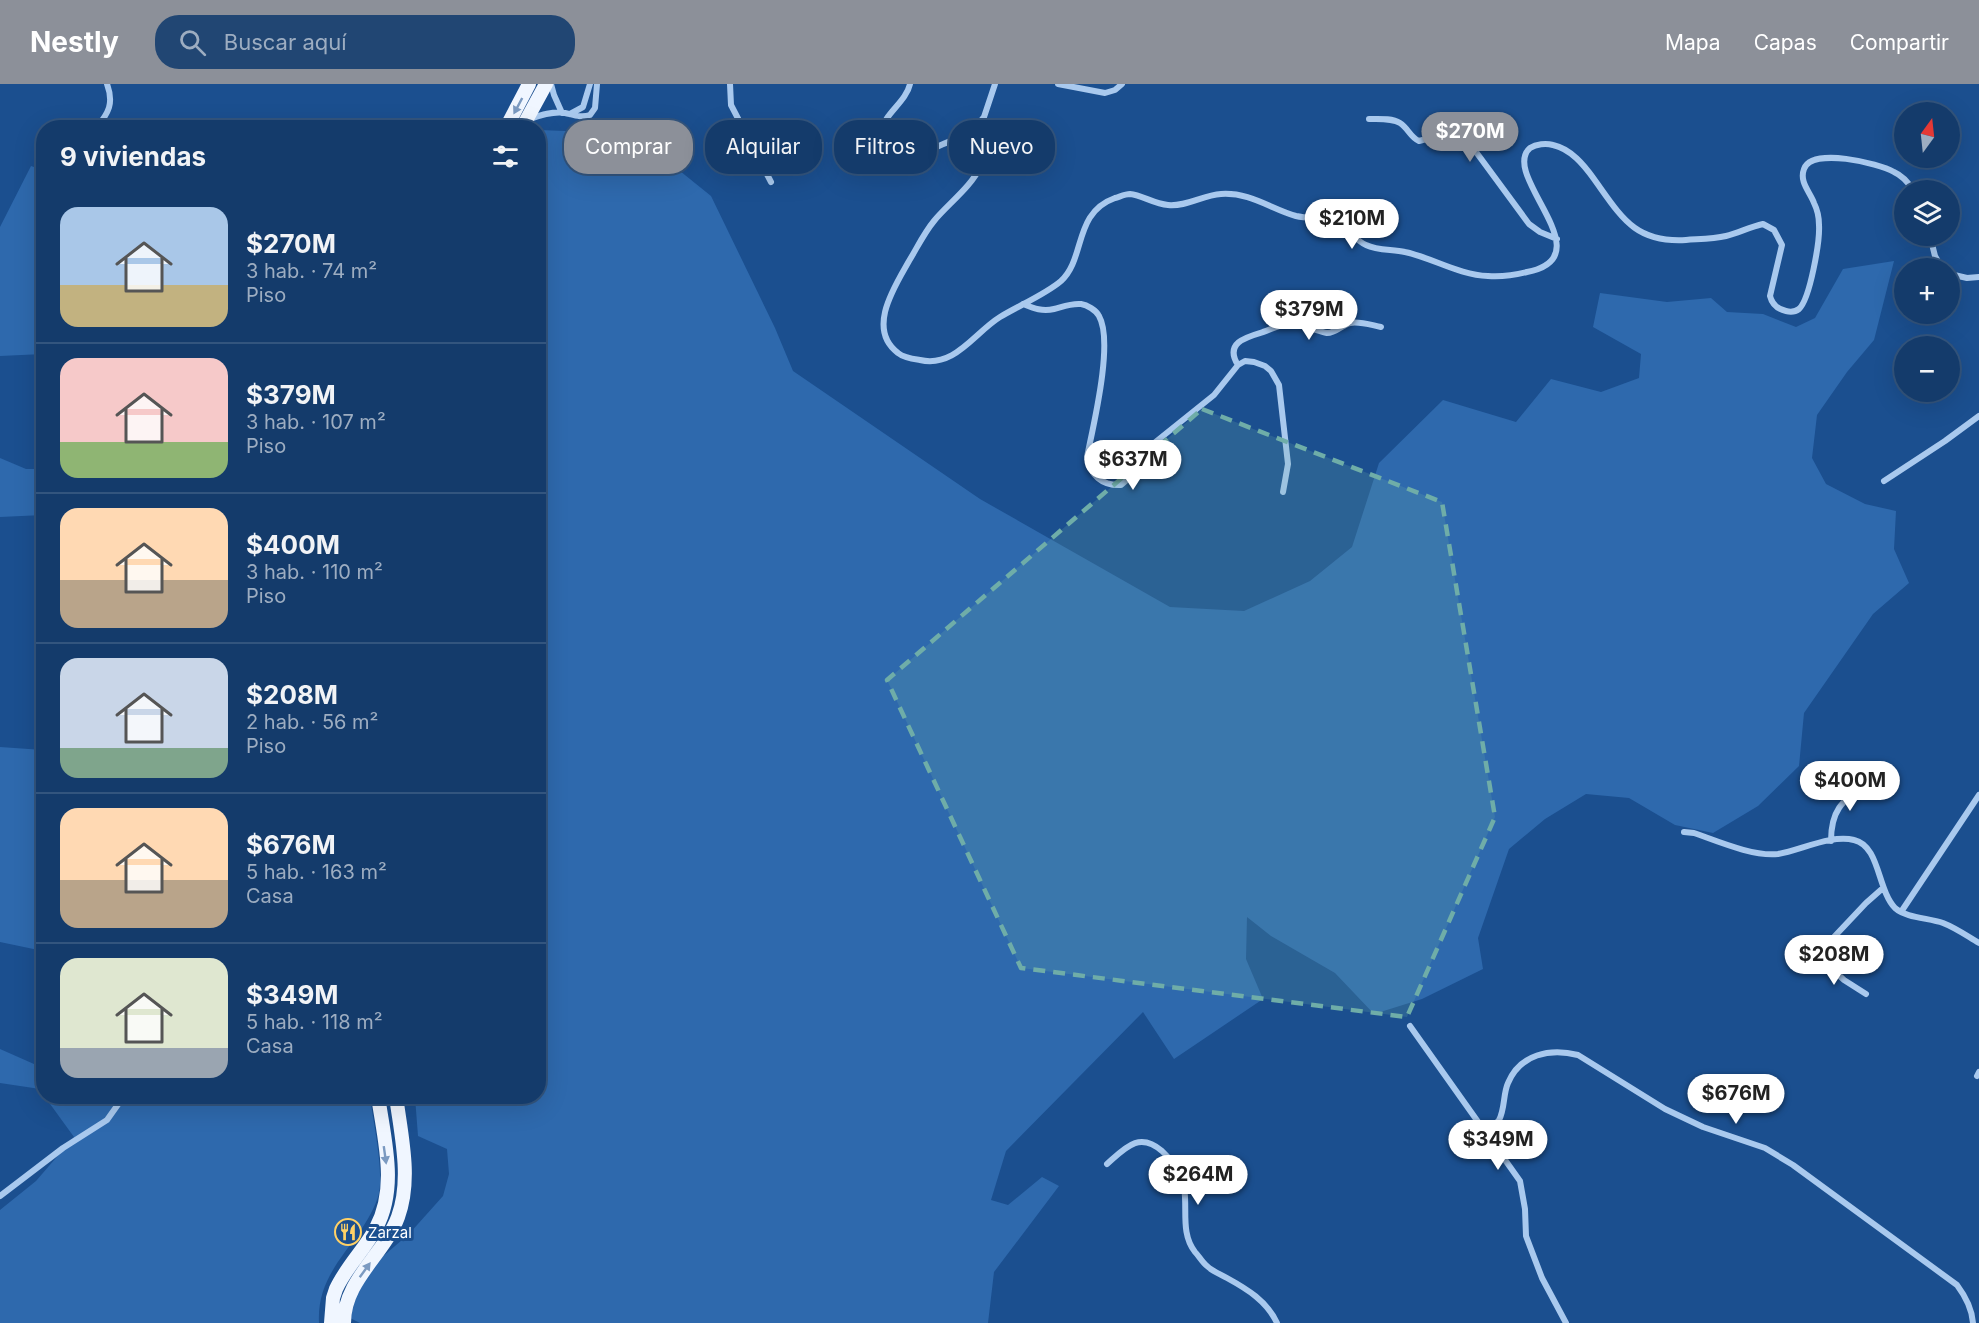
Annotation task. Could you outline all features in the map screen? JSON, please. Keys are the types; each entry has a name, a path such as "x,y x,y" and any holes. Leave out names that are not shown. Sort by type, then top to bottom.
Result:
{"main road":[{"path":"510,120 529,84"},
{"path":"526,120 546,84"},
{"path":"331,1323 336,1289 376,1229 386,1204 388,1181 379,1104"},
{"path":"344,1323 348,1297 391,1232 401,1205 404,1163 397,1104"}],"street":[{"path":"103,120 107,115 111,96 107,84"},
{"path":"551,84 554,95 566,114"},
{"path":"566,114 583,107 590,84"},
{"path":"531,120 538,116 566,114 586,117 593,113 597,84"},
{"path":"730,84 730,105 771,182"},
{"path":"910,84 908,92 881,130 881,141 889,152 901,157 913,158 949,142"},
{"path":"982,120 995,84"},
{"path":"1058,84 1105,93 1115,90 1122,84"},
{"path":"1369,119 1391,120 1401,124 1412,137 1419,141 1430,138 1438,129 1444,127 1465,137 1529,225 1557,239"},
{"path":"976,174 930,225 885,307 884,333 896,352 905,357 929,362 955,355 996,319 1062,280 1092,212 1103,202 1132,194 1147,201 1171,206 1221,194 1241,195 1260,200 1294,215 1332,220 1344,225 1365,245 1402,251 1452,268 1487,276 1524,273 1546,266 1555,255 1557,239 1534,193 1524,160 1527,151 1534,145 1551,144 1564,149 1582,163 1619,212 1642,234 1658,240 1730,236 1750,226 1763,224 1774,230 1782,245 1770,296 1772,302 1780,309 1794,311 1805,301 1820,227 1814,202 1803,180 1803,170 1809,162 1818,159 1866,162 1894,172 1906,180"},
{"path":"1960,276 1979,277"},
{"path":"1023,304 1037,310 1051,310 1081,304 1091,307 1099,316 1104,332 1102,373 1087,457 1094,474 1104,484 1121,485 1129,480 1148,448 1214,395 1238,365 1250,361 1265,366 1271,371 1279,385 1288,464 1282,492"},
{"path":"1238,365 1233,353 1240,341 1246,336 1284,325 1327,333 1332,333 1354,322 1381,327"},
{"path":"1884,481 1979,416"},
{"path":"1831,841 1834,815 1842,801 1866,783"},
{"path":"1901,912 1979,795"},
{"path":"1684,832 1751,851 1776,854 1843,838 1856,840 1864,844 1871,852 1888,899 1901,912 1943,923 1979,943"},
{"path":"1866,994 1844,980 1817,955 1883,888"},
{"path":"1410,1026 1520,1181 1525,1209 1526,1236 1542,1278 1566,1323"},
{"path":"1485,1131 1499,1120 1507,1084 1522,1064 1534,1055 1545,1052 1578,1055 1665,1109 1703,1127 1766,1148 1793,1165 1957,1285 1972,1311 1973,1323"},
{"path":"0,1196 63,1148 106,1120 118,1104"},
{"path":"1107,1164 1125,1148 1141,1142 1157,1147 1170,1159 1179,1169 1182,1180 1186,1200 1186,1236 1193,1249 1208,1267 1257,1296 1271,1311 1276,1323"}],"highlighted area":[{"path":"1202,409 1442,502 1495,817 1407,1017 1021,968 887,680"}],"shaded area":[{"path":"546,130 564,131 564,174 684,174 711,196 775,328 793,371 980,499 1170,607 1244,611 1310,581 1352,547 1379,463 1443,400 1516,422 1551,379 1601,392 1639,378 1641,354 1593,327 1600,293 1667,302 1711,298 1727,312 1763,314 1796,327 1815,318 1843,269 1894,261 1874,340 1847,372 1817,415 1812,458 1826,484 1865,504 1896,511 1894,549 1909,583 1873,614 1804,713 1799,766 1758,806 1713,833 1675,825 1629,798 1586,794 1545,819 1509,849 1478,938 1483,969 1422,999 1374,1014 1335,973 1271,936 1247,917 1246,959 1263,999 1174,1059 1143,1012 1006,1151 991,1200 1008,1205 1042,1177 1059,1186 994,1272 988,1323 360,1323 350,1318 357,1294 374,1264 409,1234 443,1196 449,1174 447,1149 418,1136 416,1104 546,1104"},
{"path":"31,166 36,168 36,354 0,356 0,227"},
{"path":"0,458 26,469 36,469 36,515 0,517"},
{"path":"0,747 36,750 36,950 0,942"},
{"path":"0,1049 36,1065 36,1088 0,1083"},
{"path":"50,1104 371,1104 380,1187 371,1214 332,1271 320,1304 319,1323 0,1323 0,1210 36,1181 74,1137"}],"place":[{"name":"Zarzal","path":"348,1232"}]}
